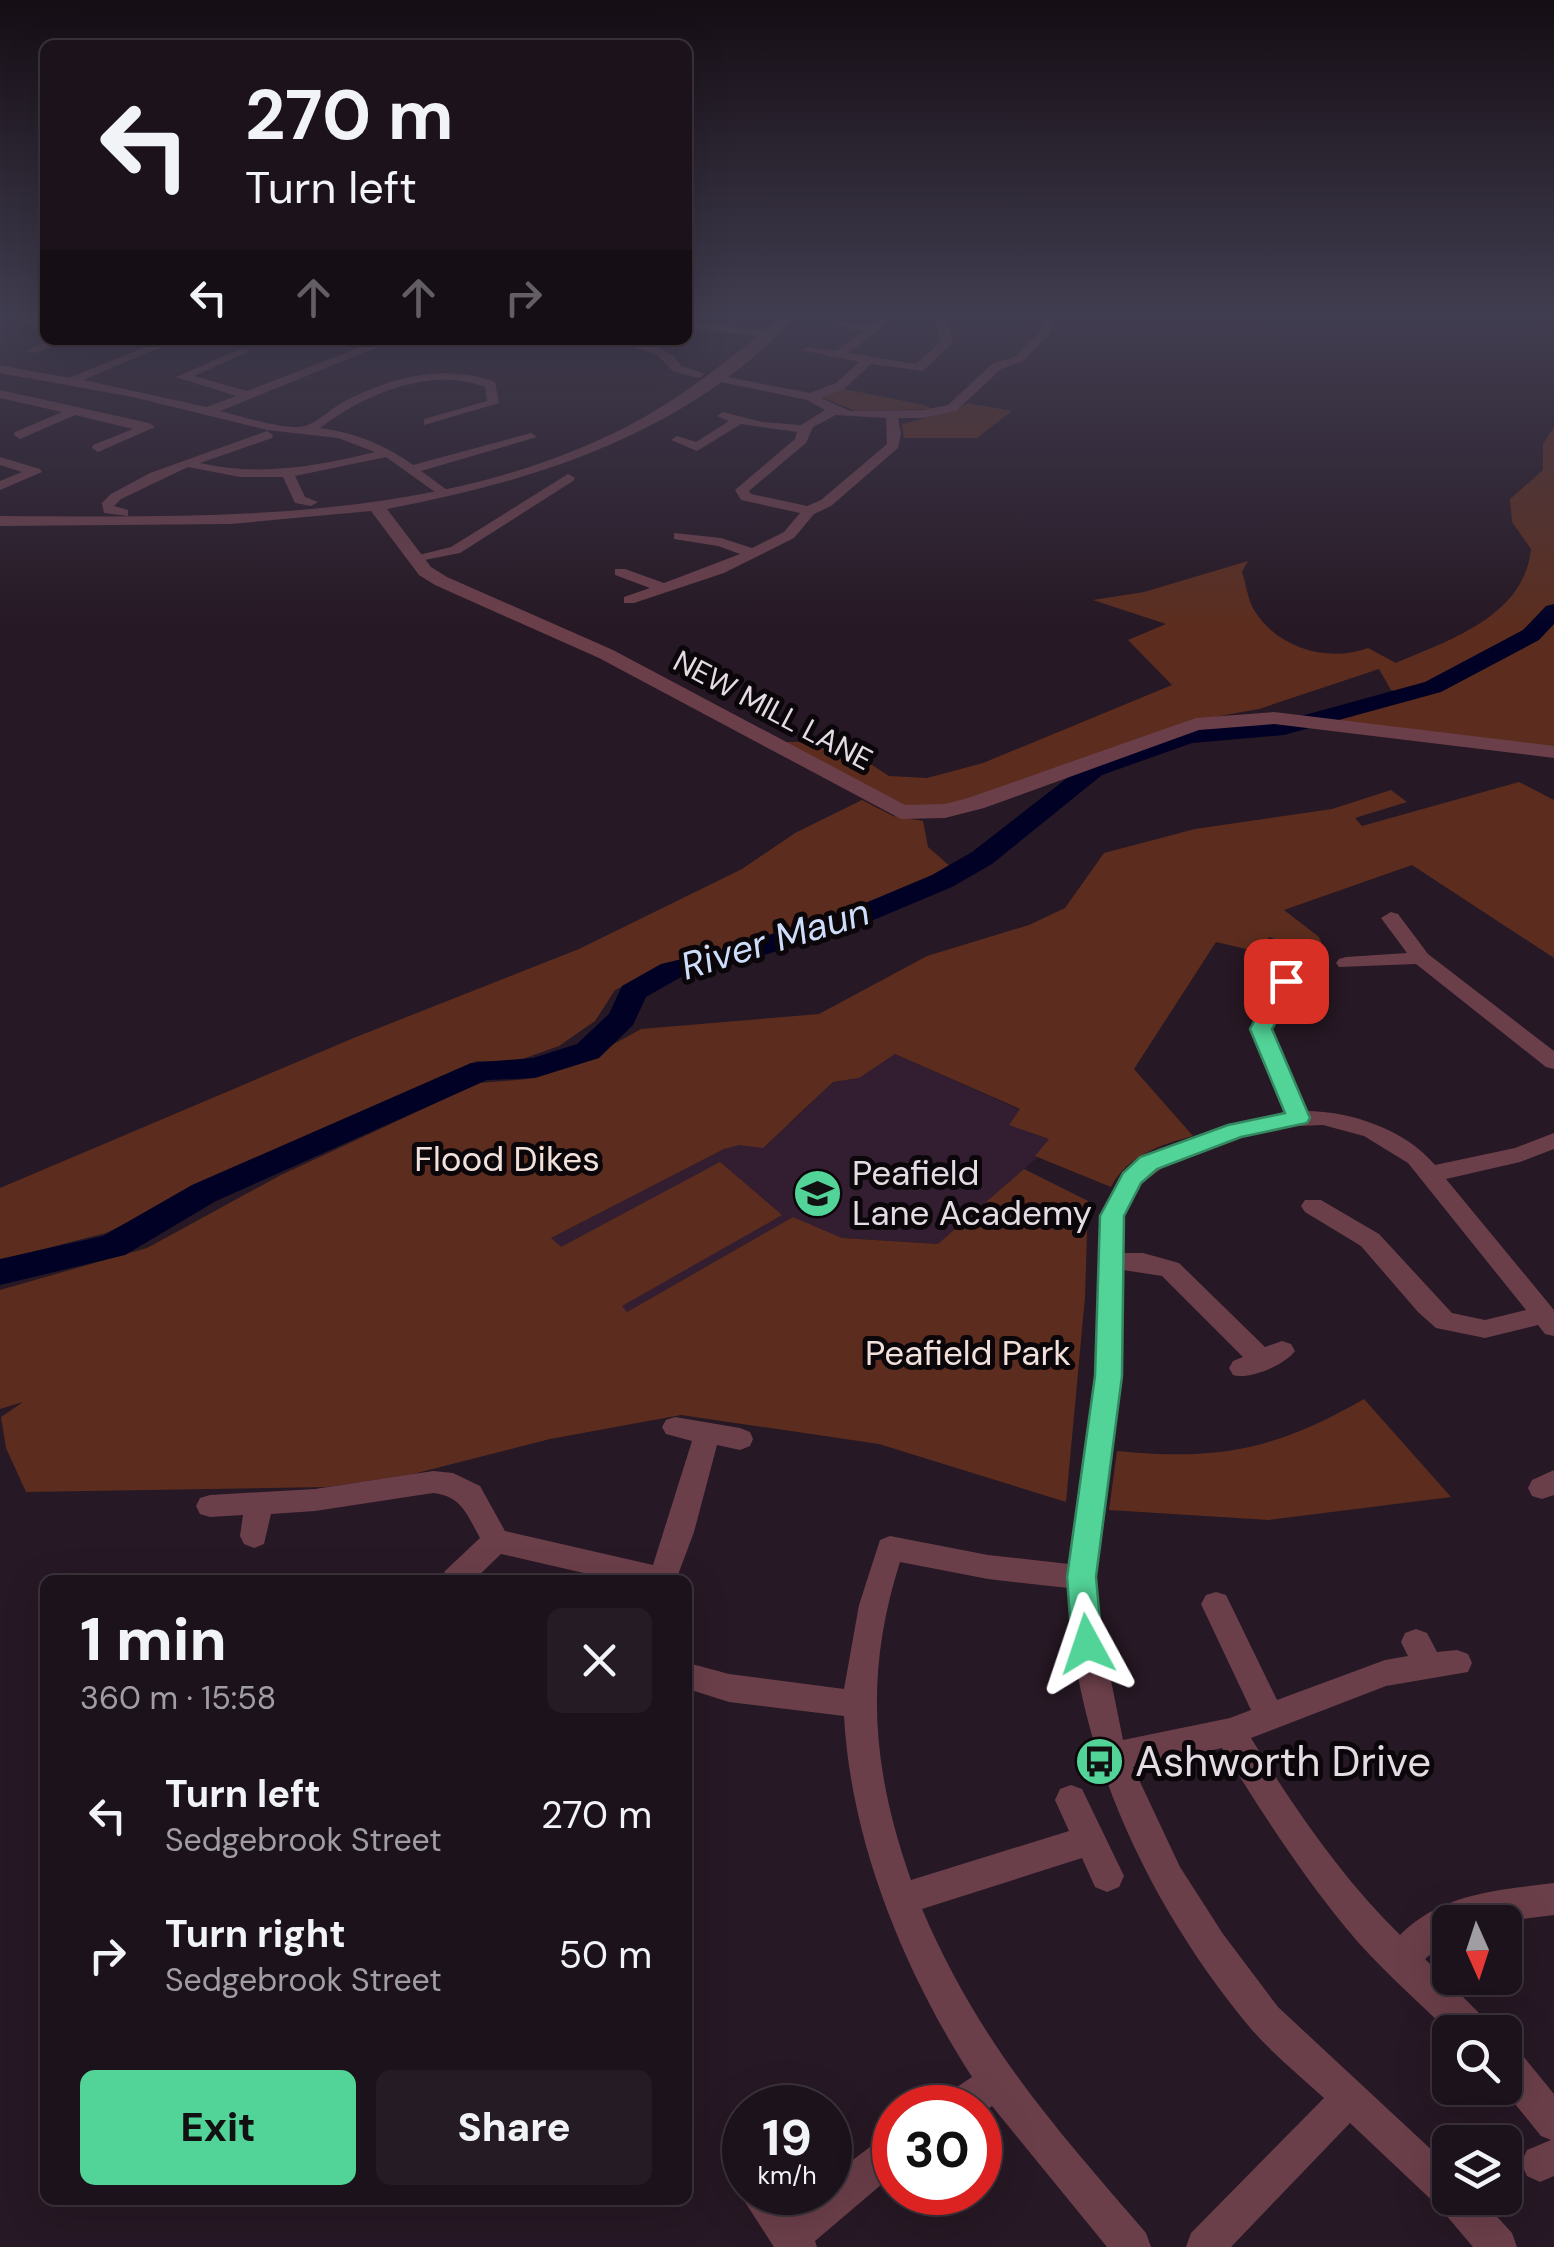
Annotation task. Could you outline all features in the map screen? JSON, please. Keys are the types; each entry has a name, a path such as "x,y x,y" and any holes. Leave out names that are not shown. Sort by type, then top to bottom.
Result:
{"street":[{"path":"20,436 51,422"},
{"path":"98,448 152,426 133,422"},
{"path":"249,422 369,443 442,493"},
{"path":"309,430 319,422"},
{"path":"0,521 192,521 375,505 512,475 608,441 637,422"},
{"path":"677,440 696,447 737,422"},
{"path":"749,422 802,429 815,422"},
{"path":"629,600 719,570 789,534 809,512 826,503 893,445 893,422"},
{"path":"802,429 801,440 742,490 746,498 809,512"},
{"path":"109,512 110,499 117,491 215,451 268,435"},
{"path":"410,470 530,437"},
{"path":"190,464 225,472 288,474 388,454"},
{"path":"0,461 35,472 0,486"},
{"path":"288,474 299,502"},
{"path":"414,558 455,550 568,478"},
{"path":"528,501 548,505"},
{"name":"NEW MILL LANE","path":"375,505 425,571 441,581 606,654 901,812 945,811 976,803 1196,724 1274,718 1554,752"},
{"path":"676,536 721,542 749,552"},
{"path":"620,572 660,588"},
{"path":"1391,918 1420,958 1554,1062"},
{"path":"1346,962 1420,958"},
{"path":"1286,981 1261,1029 1298,1118"},
{"path":"1432,2176 1266,2019 1210,1946 1168,1878 1112,1757 1090,1668 1082,1577 1108,1376 1112,1216 1132,1178 1148,1163 1236,1131 1298,1118 1323,1118 1372,1130 1416,1158 1548,1321"},
{"path":"1431,1174 1520,1154 1554,1140"},
{"path":"1313,1206 1370,1240 1427,1306 1445,1320 1485,1329 1548,1321"},
{"path":"1113,1261 1143,1262 1170,1269 1262,1359"},
{"path":"675,1427 740,1439"},
{"path":"663,1575 680,1532 707,1434"},
{"path":"210,1506 315,1500 433,1482 454,1484 470,1494 496,1541 640,1575"},
{"path":"254,1536 259,1503"},
{"path":"460,1575 496,1541"},
{"path":"1082,1577 988,1567 890,1548 877,1582 859,1704 876,1820 902,1899 931,1968 996,2082 1132,2247"},
{"path":"1213,1620 1270,1717"},
{"path":"1112,1757 1230,1732 1434,1657"},
{"path":"692,1677 729,1688 859,1704"},
{"path":"1230,1732 1274,1804 1359,1918 1456,2015"},
{"path":"1071,1800 1107,1876"},
{"path":"902,1899 1090,1840"},
{"path":"1400,1961 1420,1936 1450,1917 1478,1909 1552,1903"},
{"path":"992,2085 996,2082"},
{"path":"1522,2083 1554,2123"},
{"path":"1205,2247 1349,2098"},
{"path":"774,2215 795,2242 872,2167"},
{"path":"1470,2215 1498,2247"}],"shaded area":[{"name":"Peafield Lane Academy","path":"895,1054 1020,1110 1010,1125 1049,1139 1039,1156 939,1244 842,1238 793,1217 627,1312 551,1238 724,1149 791,1123 833,1082 859,1078"}],"green space":[{"path":"998,422 977,438 904,438 902,424"},
{"path":"1554,427 1554,610 1523,636 1412,696 1391,690 1379,669 1259,709 1192,721 961,805 911,809 777,742 837,742 889,776 927,778 983,763 1172,685 1128,640 1166,624 1093,600 1144,592 1248,561 1242,572 1250,602 1276,634 1320,653 1368,648 1396,663 1481,623 1514,592 1531,549 1512,522 1510,499 1543,470 1543,444"},
{"path":"1554,614 1554,751 1329,720 1419,694 1480,669 1509,653"},
{"path":"1519,782 1554,800 1554,958 1412,865 1284,910 1319,937 1328,959 1269,937 1259,952 1216,942 1134,1069 1193,1136 1136,1159 1111,1187 1035,1156 1049,1139 1009,1125 1020,1109 895,1054 859,1078 833,1082 763,1148 739,1145 724,1149 551,1238 561,1247 720,1162 782,1215 622,1306 627,1312 793,1217 842,1238 938,1244 1024,1169 1088,1201 1085,1297 1066,1502 879,1444 681,1415 550,1439 409,1475 327,1487 26,1492 6,1448 1,1417 23,1402 0,1409 0,1290 147,1248 281,1175 479,1083 528,1079 594,1055 641,1029 819,1014 927,956 1029,925 1065,908 1104,853 1195,829 1332,809 1391,790 1407,802 1355,818 1362,826"},
{"path":"862,800 893,816 923,821 928,847 952,868 860,907 741,947 665,966 615,990 595,1021 559,1046 517,1061 477,1061 280,1148 106,1233 0,1260 0,1188 356,1037 579,949 742,869 795,833"},
{"path":"1364,1399 1451,1497 1269,1520 1109,1510 1117,1451 1186,1454 1245,1448 1302,1430"}],"waterway":[{"name":"River Maun","path":"0,1272 113,1246 204,1193 482,1070 535,1068 588,1051 622,1018 633,992 671,970 732,956 861,915 942,881 982,858 1093,770 1189,736 1284,728 1433,687 1531,635 1554,611"}],"place":[{"name":"Peafield Lane Academy","path":"817,1193"},
{"name":"Ashworth Drive","path":"1100,1761"}],"route":[{"path":"1087,1644 1082,1577 1108,1376 1112,1216 1132,1178 1148,1163 1236,1131 1298,1118 1261,1029 1286,981"}],"park label":[{"name":"Flood Dikes","path":"507,1159"},
{"name":"Peafield Park","path":"968,1353"}]}
